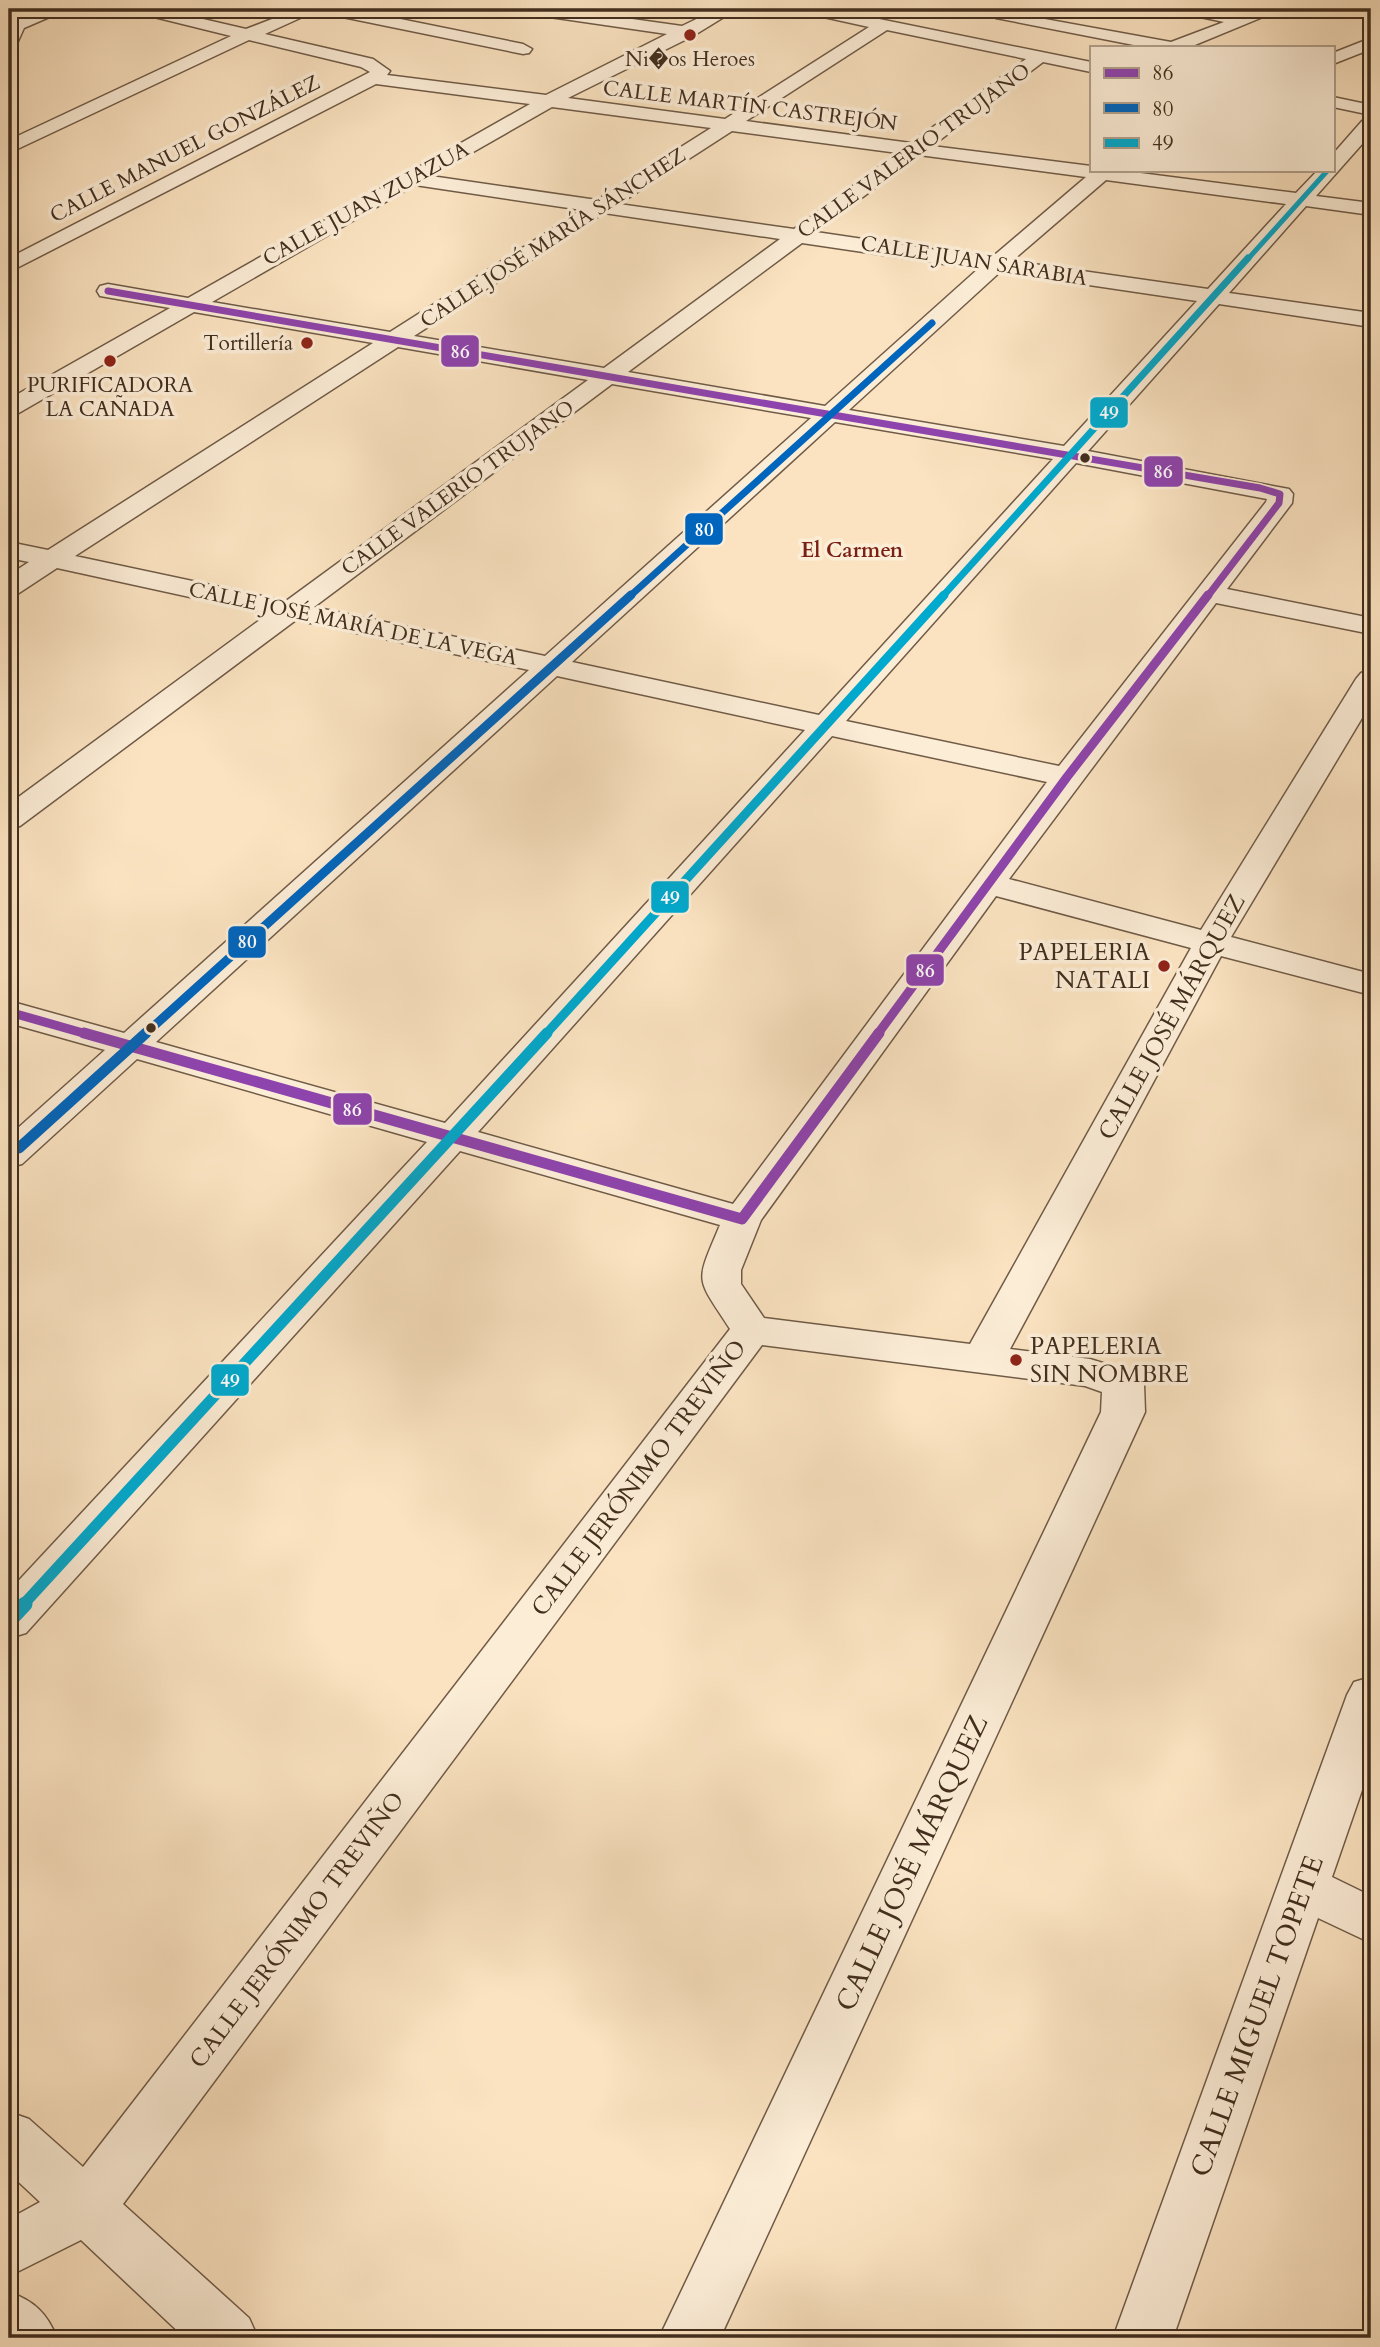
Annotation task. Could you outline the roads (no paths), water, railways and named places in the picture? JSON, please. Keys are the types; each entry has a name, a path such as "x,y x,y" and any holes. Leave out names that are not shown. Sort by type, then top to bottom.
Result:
{"street":[{"path":"9,44 17,25 60,9"},
{"name":"CALLE MARTÍN CASTREJÓN","path":"140,9 367,64 377,74 547,102 1090,170"},
{"path":"9,147 244,36 312,9"},
{"path":"328,9 523,49"},
{"path":"529,9 687,32"},
{"name":"CALLE JUAN ZUAZUA","path":"9,409 188,304 547,102 729,9"},
{"path":"807,9 891,14 1090,52"},
{"path":"1005,9 996,13 1164,46"},
{"path":"1183,9 1243,21"},
{"path":"1178,46 1274,9"},
{"path":"1362,9 1371,10"},
{"path":"891,14 1041,57 1090,67"},
{"name":"CALLE JOSÉ MARÍA SÁNCHEZ","path":"9,587 728,126 891,14"},
{"path":"1334,59 1371,43"},
{"name":"CALLE VALERIO TRUJANO","path":"9,819 1041,57"},
{"name":"CALLE MANUEL GONZÁLEZ","path":"9,266 377,74"},
{"path":"1334,102 1371,120"},
{"path":"1334,109 1371,120"},
{"path":"1334,118 1371,120"},
{"path":"1334,163 1371,120"},
{"path":"9,1156 996,264 1103,172"},
{"name":"CALLE MARTÍN CASTREJÓN","path":"1103,172 1371,209"},
{"path":"9,1621 452,1138 1326,172"},
{"name":"CALLE JUAN SARABIA","path":"411,179 1371,320"},
{"path":"20,236 55,242"},
{"path":"108,291 1071,455"},
{"name":"CALLE JERÓNIMO TREVIÑO","path":"9,2249 87,2207 751,1330 721,1284 721,1270 741,1219 1067,777 1212,594 1279,503 1280,494 1071,455"},
{"name":"CALLE JOSÉ MARÍA DE LA VEGA","path":"9,550 1067,777"},
{"path":"1212,594 1371,626"},
{"name":"CALLE JOSÉ MÁRQUEZ","path":"689,2338 1124,1412 1123,1384 1090,1373 982,1361 1211,942 1371,679"},
{"path":"989,884 1371,985"},
{"path":"9,1012 741,1219"},
{"path":"751,1330 982,1361"},
{"name":"CALLE MIGUEL TOPETE","path":"1143,2338 1371,1695"},
{"path":"1303,1886 1371,1921"},
{"path":"9,2137 228,2338"},
{"path":"9,2320 27,2338"}],"place":[{"name":"Ni�os Heroes","path":"690,35"},
{"name":"Tortillería","path":"307,343"},
{"name":"PURIFICADORA LA CAÑADA","path":"110,361"},
{"name":"PAPELERIA NATALI","path":"1164,966"},
{"name":"PAPELERIA SIN NOMBRE","path":"1016,1360"}],"district":[{"name":"El Carmen","path":"852,550"}]}
